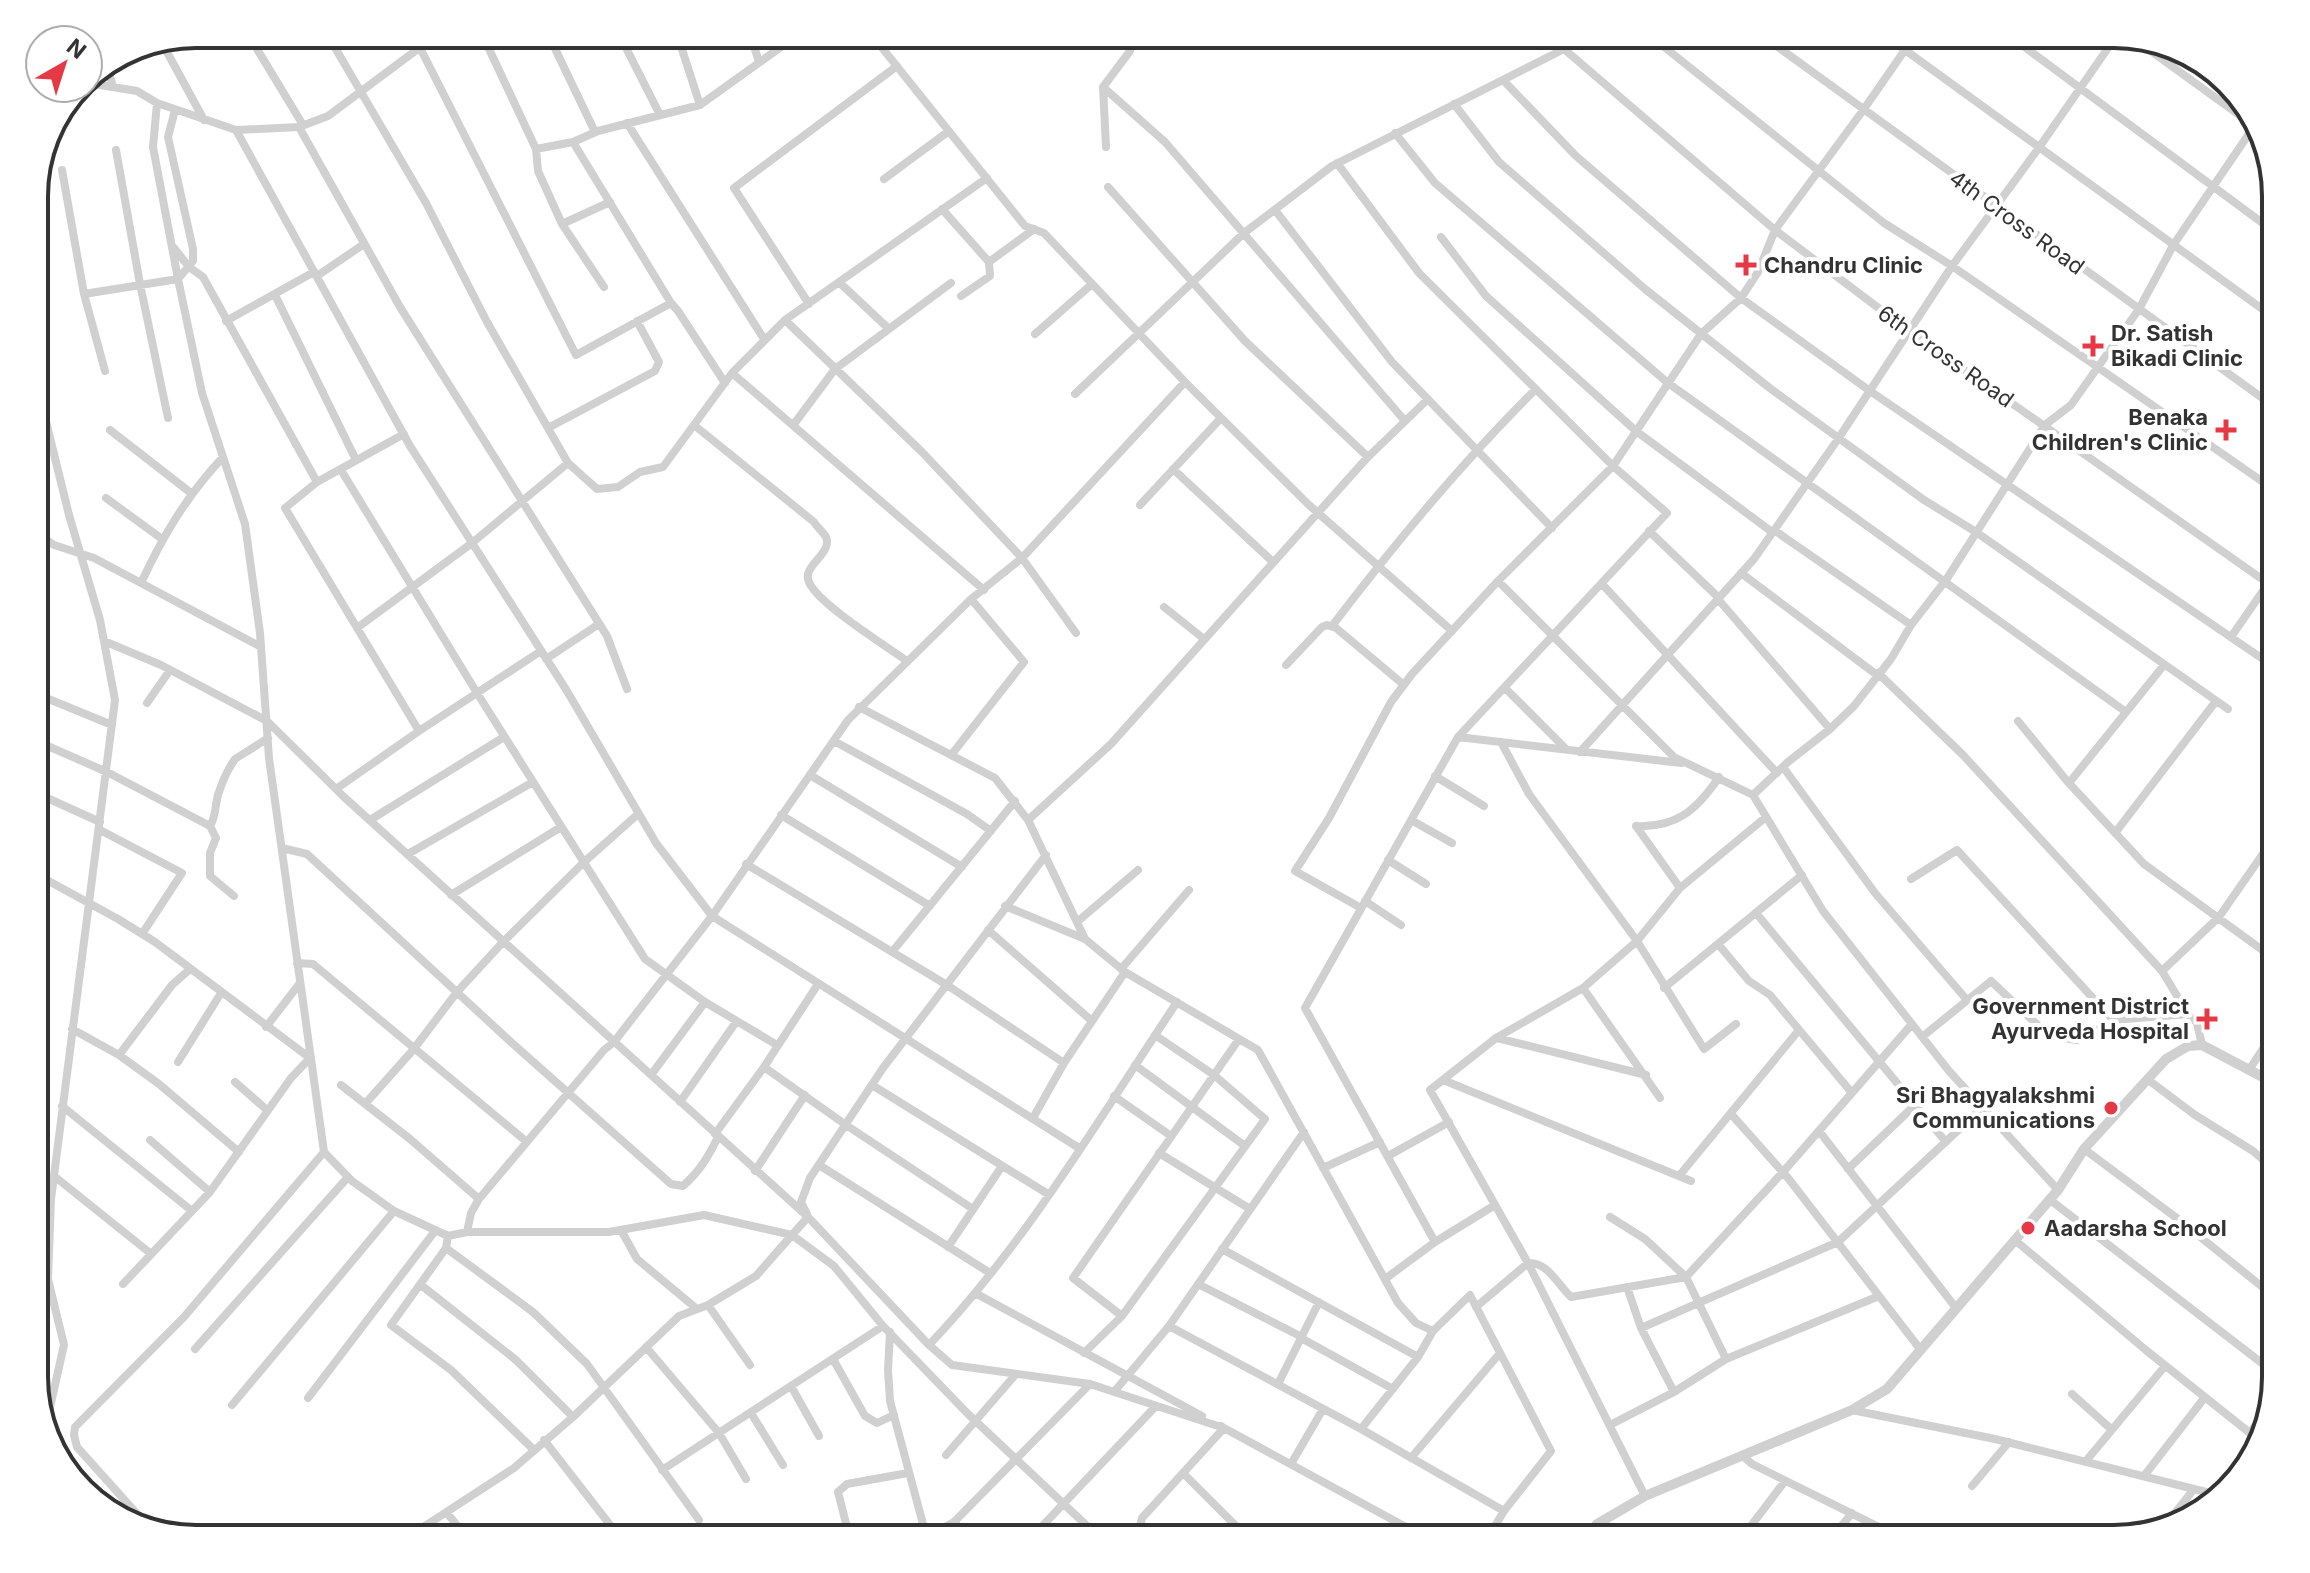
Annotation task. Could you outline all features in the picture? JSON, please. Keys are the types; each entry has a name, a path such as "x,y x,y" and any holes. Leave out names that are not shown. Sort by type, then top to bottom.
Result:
{"street":[{"path":"256,48 400,307 607,636 627,689"},
{"path":"336,48 426,203 487,322 568,463 597,489 618,487 640,472 663,467 732,373 785,320 987,178"},
{"path":"104,85 137,91 157,103 236,130 301,126 328,116 420,48 576,355 671,303"},
{"path":"489,48 536,149 538,171 562,224 604,287"},
{"path":"555,48 595,132"},
{"path":"626,48 660,115"},
{"path":"682,48 700,105"},
{"path":"754,48 759,62"},
{"path":"536,149 573,142 595,132 700,105 779,48"},
{"path":"882,48 1025,226 1044,233 1221,418 1318,512 1452,631"},
{"path":"1106,147 1103,87 1130,48"},
{"path":"1665,48 1884,223 1952,266 2262,481"},
{"name":"4th Cross Road","path":"1779,48 2262,398"},
{"path":"1901,48 2262,309"},
{"path":"2026,48 2262,223"},
{"path":"1580,752 1741,573 1773,531 1952,266 2108,48"},
{"path":"1075,394 1244,233 1337,163 1564,49"},
{"name":"6th Cross Road","path":"1564,49 1775,230 1909,331 2262,579"},
{"path":"1401,925 1295,871 1329,818 1376,728 1404,685 1452,631 1613,466 1683,357 1701,334 1741,298 1758,272 1775,230 1904,50"},
{"path":"166,51 204,120"},
{"path":"2156,54 2232,108"},
{"path":"809,304 734,188 897,66"},
{"path":"110,76 113,86"},
{"path":"1503,80 1576,156 1741,298 1870,391 2262,658"},
{"path":"1103,87 1165,142 1405,421"},
{"path":"157,103 153,147 178,279 202,393 245,524 261,647 268,738 324,1152 348,1177 394,1211 448,1236 467,1232 621,1230 704,1215 792,1235 834,1266 887,1329 976,1421 1086,1525"},
{"path":"1454,104 1499,162 1701,334 1838,439 2228,709"},
{"path":"84,294 178,279 193,261 168,137 175,110"},
{"path":"627,123 764,339"},
{"path":"236,130 404,434 544,655 656,843 712,916 1079,1148"},
{"path":"884,179 949,131"},
{"path":"1395,133 1435,183 1668,383 2126,712"},
{"path":"1753,795 1854,706 1891,659 1911,625 1946,580 2045,425 2071,405 2139,309 2174,244 2249,136"},
{"path":"573,142 671,303 725,383"},
{"path":"116,150 168,418"},
{"path":"1337,163 1419,273 1613,466 1667,513 1458,737 1305,1008 1435,1242"},
{"path":"62,170 84,294 105,371"},
{"path":"1108,187 1245,341 1368,457"},
{"path":"562,224 610,202"},
{"path":"942,209 989,262 990,276 961,296"},
{"path":"1275,210 1392,362 1552,528"},
{"path":"989,262 1034,229"},
{"path":"1441,237 1470,271 1486,296 1636,431 1773,531 1911,625"},
{"path":"226,321 364,244"},
{"path":"173,247 189,267 203,277 317,482"},
{"path":"840,283 889,329"},
{"path":"794,424 835,369 951,283"},
{"path":"1035,334 1092,284"},
{"path":"275,295 356,460"},
{"path":"785,320 922,452 1022,558 1076,633"},
{"path":"548,428 655,371 659,362 637,321"},
{"path":"732,373 984,590"},
{"path":"467,1232 471,1213 479,1199 614,1042 712,916 859,707 971,599 1022,558 1185,382"},
{"path":"1332,626 1378,565 1476,448 1536,389"},
{"path":"1028,820 1111,744 1368,457 1428,399"},
{"path":"1140,505 1221,418"},
{"path":"694,425 814,522 827,544 808,576 808,582 821,598 907,661"},
{"path":"48,429 104,641 115,700 62,1106 48,1257"},
{"path":"110,430 191,493"},
{"path":"404,434 317,482 285,508 419,731"},
{"path":"141,583 162,539 191,493 223,457"},
{"path":"357,628 472,543 568,463"},
{"path":"1173,469 1273,562"},
{"path":"341,470 504,737 645,959 705,1002 777,1045"},
{"path":"106,498 162,539"},
{"path":"1649,531 1718,598 1830,729"},
{"path":"48,541 94,558 261,647"},
{"path":"1741,573 1878,674 1963,755 2162,971 2188,1014 2197,1023 2202,1045"},
{"path":"1498,581 1674,757 1753,795 1823,911 1922,1037 2058,1190"},
{"path":"1602,584 1780,770 1875,893 1967,1000"},
{"path":"2231,637 2262,598"},
{"path":"952,754 1024,662 971,599"},
{"path":"1164,607 1204,639"},
{"path":"336,789 477,693 599,624"},
{"path":"1286,665 1322,627 1332,626 1404,685"},
{"path":"104,641 170,670 267,721 451,895 808,1217 929,1345 952,1365 1090,1384 1224,1428"},
{"path":"2069,783 2164,665"},
{"path":"147,703 170,670"},
{"path":"1505,688 1567,750"},
{"path":"48,699 112,725"},
{"path":"2115,833 2216,701"},
{"path":"859,707 995,778 1028,820 1085,939"},
{"path":"2018,721 2069,783 2144,864 2262,949"},
{"path":"370,820 504,737"},
{"path":"1458,737 1690,764"},
{"path":"210,826 214,822 218,794 235,759 268,738"},
{"path":"834,741 967,814 991,831"},
{"path":"1501,742 1529,794 1637,941 1704,1049 1736,1024"},
{"path":"48,746 107,772 210,826 216,838 210,853 209,872 217,884 234,896"},
{"path":"810,775 962,867"},
{"path":"1435,776 1484,806"},
{"path":"1680,888 1636,826 1654,827 1672,822 1704,800 1719,777"},
{"path":"408,854 533,782"},
{"path":"48,799 182,873 142,934"},
{"path":"892,952 1015,801"},
{"path":"365,1104 413,1050 457,992 503,942 638,814"},
{"path":"781,815 930,906"},
{"path":"1645,1496 1528,1263 1430,1090 1496,1038 1583,988 1637,941 1680,888 1766,817"},
{"path":"1411,820 1452,843"},
{"path":"451,895 561,827"},
{"path":"282,848 307,854 568,1093 676,1186 683,1186 702,1168 717,1136 818,984"},
{"path":"1911,879 1957,850 2113,1020"},
{"path":"808,1217 801,1202 810,1178 872,1085 1046,855"},
{"path":"2162,971 2219,917 2262,855"},
{"path":"1388,860 1426,884"},
{"path":"746,864 947,985 1064,1063"},
{"path":"1077,922 1138,870"},
{"path":"1664,988 1802,875"},
{"path":"48,881 142,934 310,1058"},
{"path":"1033,1118 1123,970 1189,890"},
{"path":"1005,906 1085,939 1123,970 1258,1050 1398,1303 1416,1323 1433,1331"},
{"path":"1756,913 1946,1142"},
{"path":"988,930 1092,1021"},
{"path":"1718,944 1749,981 1770,995 1852,1093"},
{"path":"297,963 313,964 527,1142"},
{"path":"119,1055 172,985 189,970"},
{"path":"1922,1037 1991,981 2046,1033 2069,1039 2077,1040 2090,1035 2113,1020 2188,1014"},
{"path":"266,1027 300,983"},
{"path":"1583,988 1660,1098"},
{"path":"178,1062 221,993"},
{"path":"651,1075 705,1002"},
{"path":"929,1345 975,1293 1048,1194 1177,1002"},
{"path":"680,1102 736,1022"},
{"path":"1476,1307 1528,1263 1534,1262 1548,1269 1571,1297 1686,1277 1912,1024"},
{"path":"72,1029 119,1055 159,1084 239,1152"},
{"path":"1679,1176 1799,1030"},
{"path":"1084,1353 1122,1316 1265,1119 1214,1075 1155,1035"},
{"path":"1496,1038 1646,1075"},
{"path":"1122,1316 1073,1278 1239,1039"},
{"path":"1596,1525 1645,1496 1852,1410 1887,1389 2058,1190 2084,1149 2166,1059 2188,1046 2202,1045 2262,1077"},
{"path":"2249,1070 2262,1050"},
{"path":"123,1284 210,1192 267,1110 300,1066 310,1058"},
{"path":"1135,1065 1245,1146"},
{"path":"764,1067 973,1209"},
{"path":"2147,1079 2262,1159"},
{"path":"1443,1080 1691,1181"},
{"path":"235,1082 267,1110"},
{"path":"341,1085 479,1199"},
{"path":"872,1085 1048,1194"},
{"path":"755,1171 805,1095"},
{"path":"1114,1096 1171,1136"},
{"path":"1848,1169 1915,1105"},
{"path":"62,1106 192,1211"},
{"path":"1641,1328 1838,1242 1982,1108"},
{"path":"1732,1115 1783,1172 1920,1349"},
{"path":"1388,1156 1449,1122"},
{"path":"1819,1131 1956,1308"},
{"path":"1114,1392 1169,1326 1304,1132"},
{"path":"150,1140 210,1192"},
{"path":"1323,1168 1380,1142"},
{"path":"2084,1149 2262,1287"},
{"path":"135,1512 77,1447 75,1427 184,1317 324,1152"},
{"path":"1159,1153 1250,1209"},
{"path":"819,1165 990,1273"},
{"path":"948,1247 1002,1166"},
{"path":"54,1176 150,1253"},
{"path":"195,1349 348,1177"},
{"path":"2049,1199 2262,1363"},
{"path":"1385,1279 1435,1242 1495,1205"},
{"path":"232,1405 394,1211"},
{"path":"428,1525 514,1468 573,1417 679,1316 708,1305 756,1276 808,1217"},
{"path":"1610,1217 1645,1239 1686,1277 1726,1359"},
{"path":"621,1230 637,1259 697,1309"},
{"path":"308,1398 435,1231"},
{"path":"448,1236 446,1248 391,1325 451,1370 533,1449"},
{"path":"2016,1241 2165,1366 2250,1433 2252,1430"},
{"path":"446,1248 551,1327 605,1385 699,1520"},
{"path":"1222,1249 1418,1357"},
{"path":"48,1276 64,1345 51,1405"},
{"path":"1198,1284 1393,1389"},
{"path":"421,1285 516,1360 573,1417"},
{"path":"1627,1287 1641,1328 1674,1392"},
{"path":"975,1293 1402,1525"},
{"path":"1361,1429 1418,1357 1433,1331 1470,1295 1551,1451 1496,1525"},
{"path":"1610,1425 1674,1392 1726,1359 1879,1296"},
{"path":"1278,1384 1319,1302"},
{"path":"708,1305 750,1365"},
{"path":"1169,1326 1361,1429 1504,1511"},
{"path":"662,1470 833,1359 887,1329"},
{"path":"887,1329 888,1387 923,1525"},
{"path":"646,1347 719,1433 746,1479"},
{"path":"1411,1458 1500,1353"},
{"path":"833,1359 865,1416 877,1423 894,1415"},
{"path":"2086,1461 2165,1366"},
{"path":"946,1455 1016,1374"},
{"path":"949,1525 1090,1384"},
{"path":"791,1386 819,1436"},
{"path":"2072,1394 2111,1429"},
{"path":"2144,1476 2205,1397"},
{"path":"1044,1525 1156,1406"},
{"path":"1291,1464 1323,1409"},
{"path":"1852,1410 2009,1442 2206,1492"},
{"path":"751,1413 783,1465"},
{"path":"1141,1525 1142,1518 1224,1428"},
{"path":"544,1440 610,1525"},
{"path":"1972,1486 2009,1442"},
{"path":"1744,1457 1752,1464 1876,1525"},
{"path":"846,1525 838,1492 847,1484 908,1473"},
{"path":"1183,1473 1235,1525"},
{"path":"1752,1525 1785,1481"},
{"path":"2176,1512 2194,1489"},
{"path":"447,1513 457,1525"},
{"path":"1842,1525 1852,1513"},
{"path":"954,1522 957,1525"}],"place":[{"name":"Chandru Clinic","path":"1746,265"},
{"name":"Dr. Satish Bikadi Clinic","path":"2093,346"},
{"name":"Benaka Children's Clinic","path":"2226,430"},
{"name":"Government District Ayurveda Hospital","path":"2207,1019"},
{"name":"Sri Bhagyalakshmi Communications","path":"2111,1108"},
{"name":"Aadarsha School","path":"2028,1228"}]}
